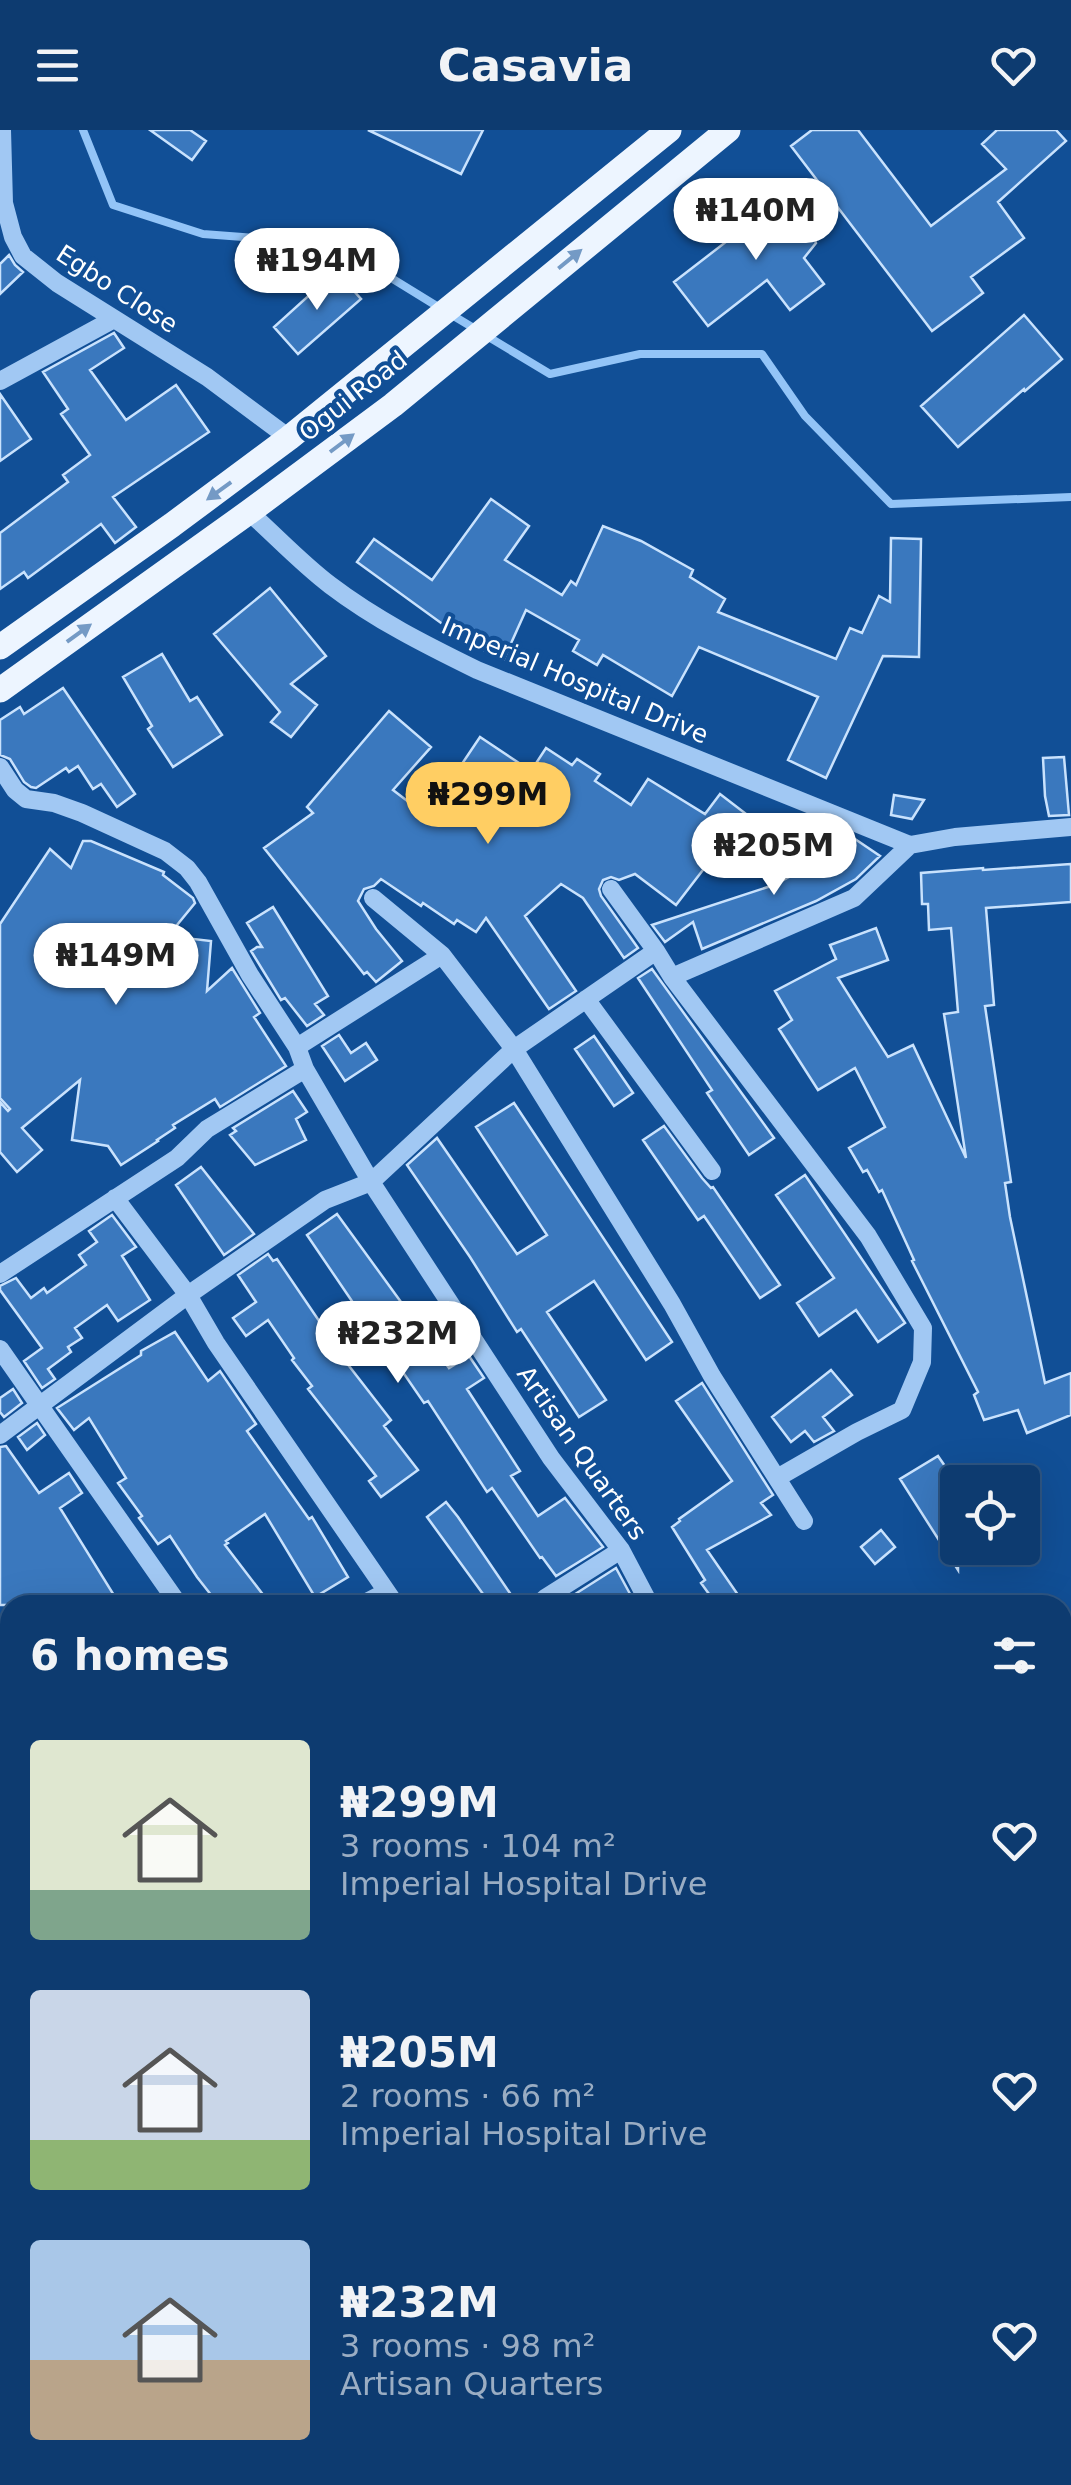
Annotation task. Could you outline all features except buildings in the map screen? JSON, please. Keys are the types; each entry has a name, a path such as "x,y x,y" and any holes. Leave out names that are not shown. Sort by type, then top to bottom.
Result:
{"main road":[{"name":"Ogui Road","path":"0,647 289,438 669,130"},
{"name":"Ogui Road","path":"0,690 393,405 728,130"},
{"path":"620,171 646,198"},
{"path":"172,525 191,552"}],"street":[{"name":"Egbo Close","path":"2,130 6,237 23,256 57,283 206,378 289,438"},
{"path":"0,381 114,319"},
{"name":"Imperial Hospital Drive","path":"250,512 327,582 373,616 422,643 477,670 910,844"},
{"name":"Artisan Quarters","path":"0,767 26,799 82,813 165,851 198,882 250,975 297,1047 305,1070 371,1182 551,1458 621,1550 645,1595"},
{"path":"672,977 854,898 910,844 1071,827"},
{"path":"612,889 672,977 868,1236 924,1328 922,1362 902,1410 777,1478"},
{"path":"372,898 442,956 514,1049 804,1521"},
{"path":"0,1435 188,1295 325,1200 371,1182 514,1049 656,951"},
{"path":"297,1047 442,956"},
{"path":"586,999 712,1171"},
{"path":"0,1274 177,1158 206,1129 305,1070"},
{"path":"115,1198 188,1295 227,1359 389,1595"},
{"path":"0,1349 172,1595"},
{"path":"550,1595 621,1550"}],"waterway":[{"path":"83,130 113,205 203,234 336,244 440,308"},
{"path":"452,315 550,374 640,354 762,354 805,416 891,504 1071,497"}]}
